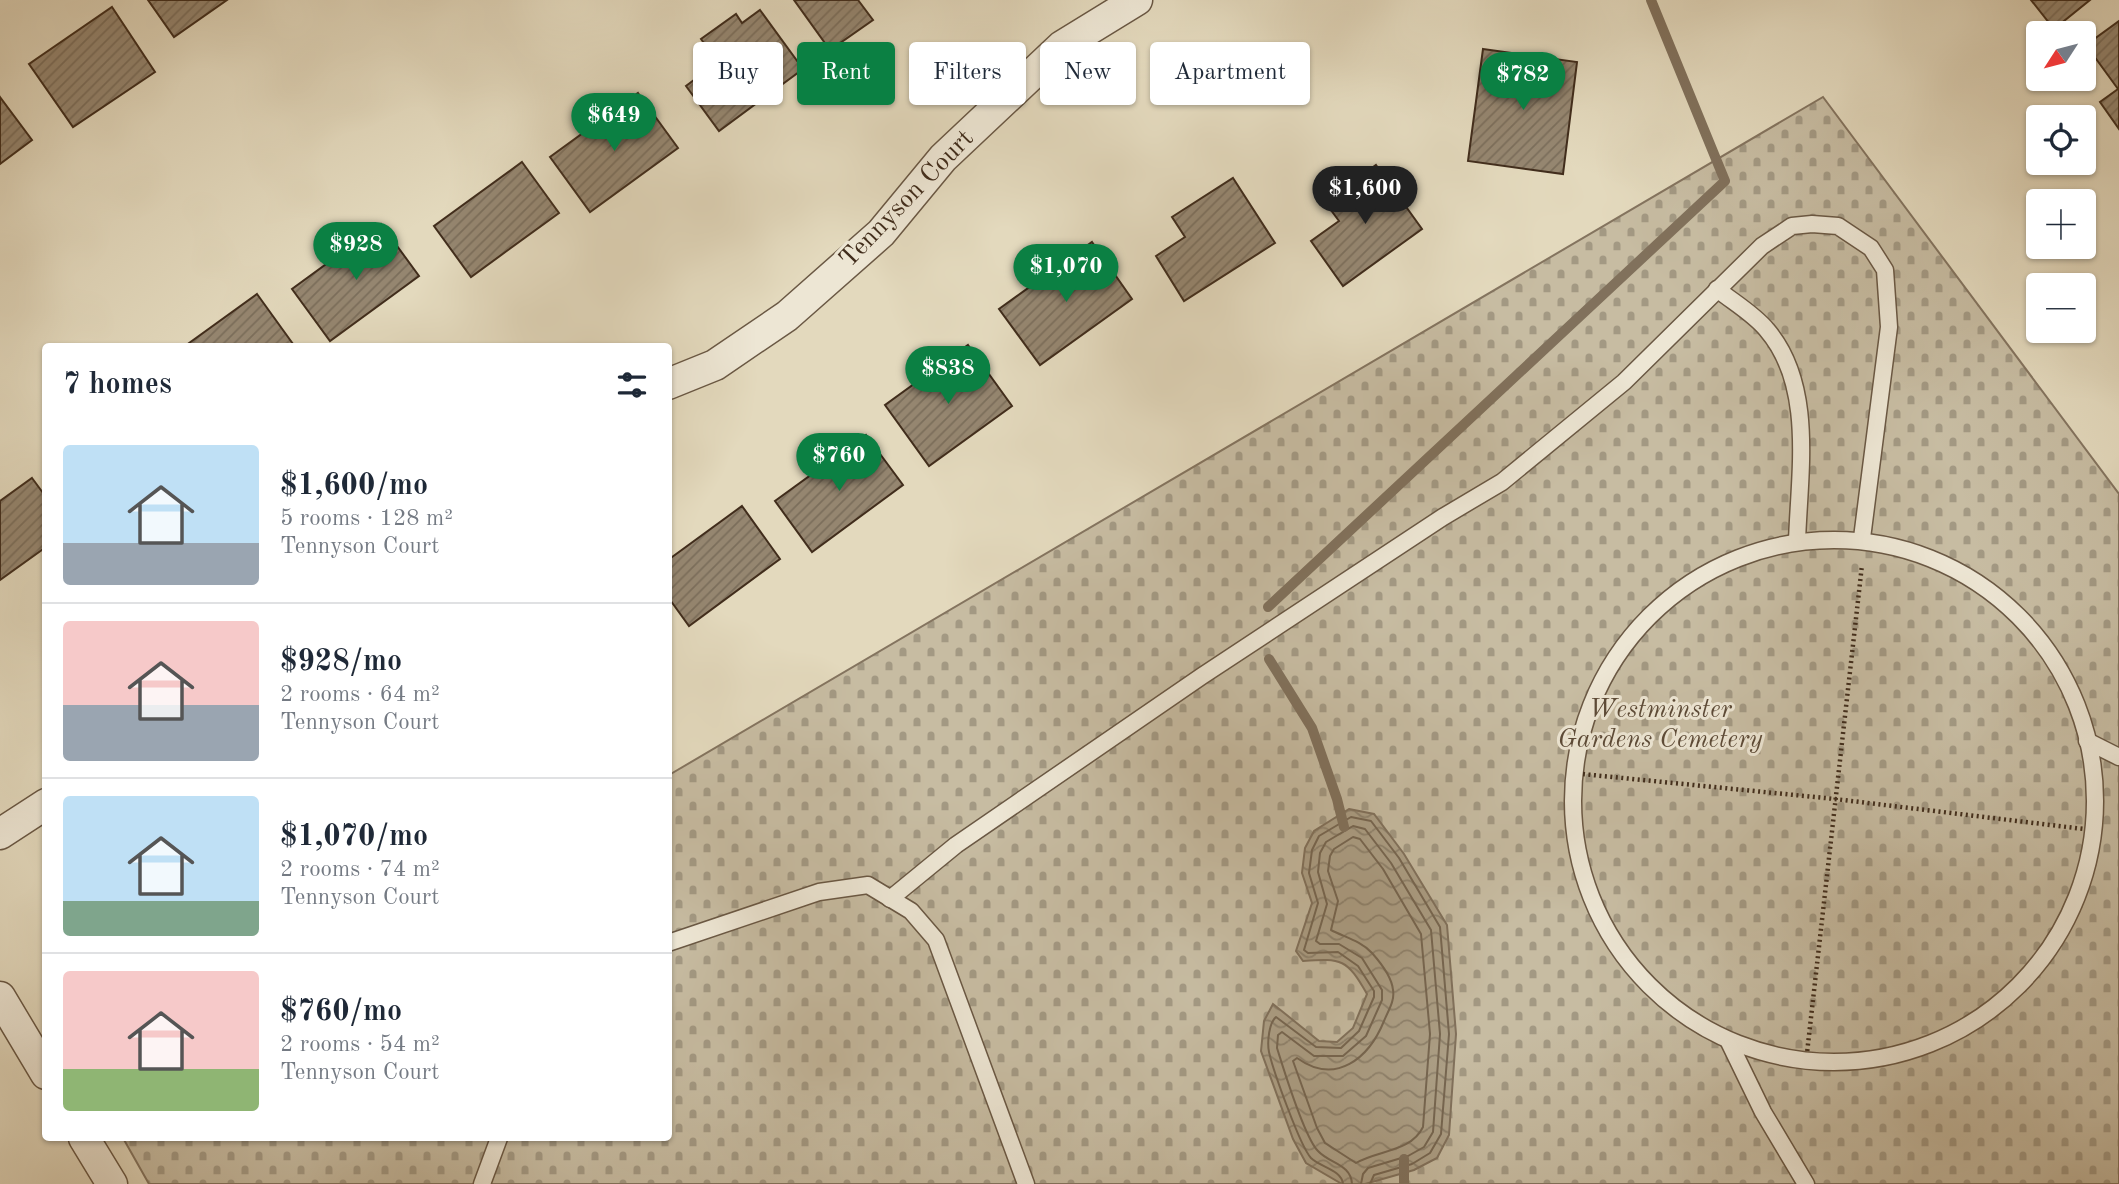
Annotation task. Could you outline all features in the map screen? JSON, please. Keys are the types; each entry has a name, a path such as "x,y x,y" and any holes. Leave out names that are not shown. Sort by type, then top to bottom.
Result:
{"street":[{"name":"Tennyson Court","path":"672,382 715,365 787,316 881,233 943,158 1062,46 1137,0"},
{"path":"0,834 42,807"},
{"path":"0,998 42,1067"},
{"path":"86,1141 111,1184"}],"lane":[{"path":"890,899 956,845 1202,676 1443,517 1502,482 1624,382 1762,246 1792,226 1838,226 1871,247 1885,270 1889,327 1863,539"},
{"path":"1717,289 1767,330 1791,370 1801,425 1797,542"},
{"path":"1863,539 1949,564 2022,617 2073,692 2087,741 2097,779 2089,870 2051,952 1988,1016 1906,1055 1816,1064 1729,1042 1659,998 1607,933 1577,856 1572,774 1593,693 1638,624 1702,572 1779,543 1863,539"},
{"path":"2087,741 2119,757"},
{"path":"672,942 819,892 868,885 911,911 936,940 1026,1184"},
{"path":"1729,1042 1763,1112 1806,1184"},
{"path":"482,1184 498,1141"}],"path":[{"path":"1806,1062 1863,539"},
{"path":"1572,774 1835,799 2092,830"}],"green space":[{"name":"Westminster Gardens Cemetery","path":"1823,97 2119,494 2119,1184 149,1184 125,1141 672,1141 672,773"}],"water":[{"path":"1349,809 1374,814 1404,854 1447,925 1456,1034 1449,1135 1437,1158 1414,1170 1365,1184 1342,1184 1306,1163 1293,1139 1261,1051 1264,1021 1273,1004 1319,1041 1337,1042 1353,1028 1367,994 1354,974 1342,963 1327,960 1303,961 1296,951 1312,903 1302,873 1305,848 1314,831"}],"building":[{"path":"148,0 227,0 174,37"},
{"path":"794,0 858,0 873,20 841,42 824,42"},
{"path":"2031,0 2090,0 2064,21 2048,21"},
{"path":"112,7 155,72 73,127 29,64"},
{"path":"760,10 797,61 797,73 783,84 783,42 703,42 701,39 736,14 742,23"},
{"path":"2119,21 2119,129 2100,102 2118,89 2096,59 2096,38"},
{"path":"1483,49 1577,62 1563,174 1468,161"},
{"path":"693,81 693,96 686,86"},
{"path":"638,93 678,148 590,212 550,157"},
{"path":"0,97 32,140 0,164"},
{"path":"700,105 754,105 719,131"},
{"path":"522,162 559,213 471,277 434,226"},
{"path":"1376,165 1422,229 1343,286 1311,241 1339,221 1325,202"},
{"path":"1233,178 1275,243 1184,301 1156,256 1185,237 1172,217"},
{"path":"381,224 419,276 330,341 292,289"},
{"path":"1092,242 1132,299 1040,365 999,309"},
{"path":"257,294 292,343 189,343"},
{"path":"968,345 1012,406 929,466 885,405"},
{"path":"866,435 903,485 812,552 775,501"},
{"path":"32,478 42,492 42,550 0,580 0,501"},
{"path":"742,506 780,559 689,626 672,603 672,557"}],"waterway":[{"path":"1268,607 1725,181 1651,0"},
{"path":"1269,659 1312,728 1344,827"},
{"path":"1404,1159 1404,1184"}]}
